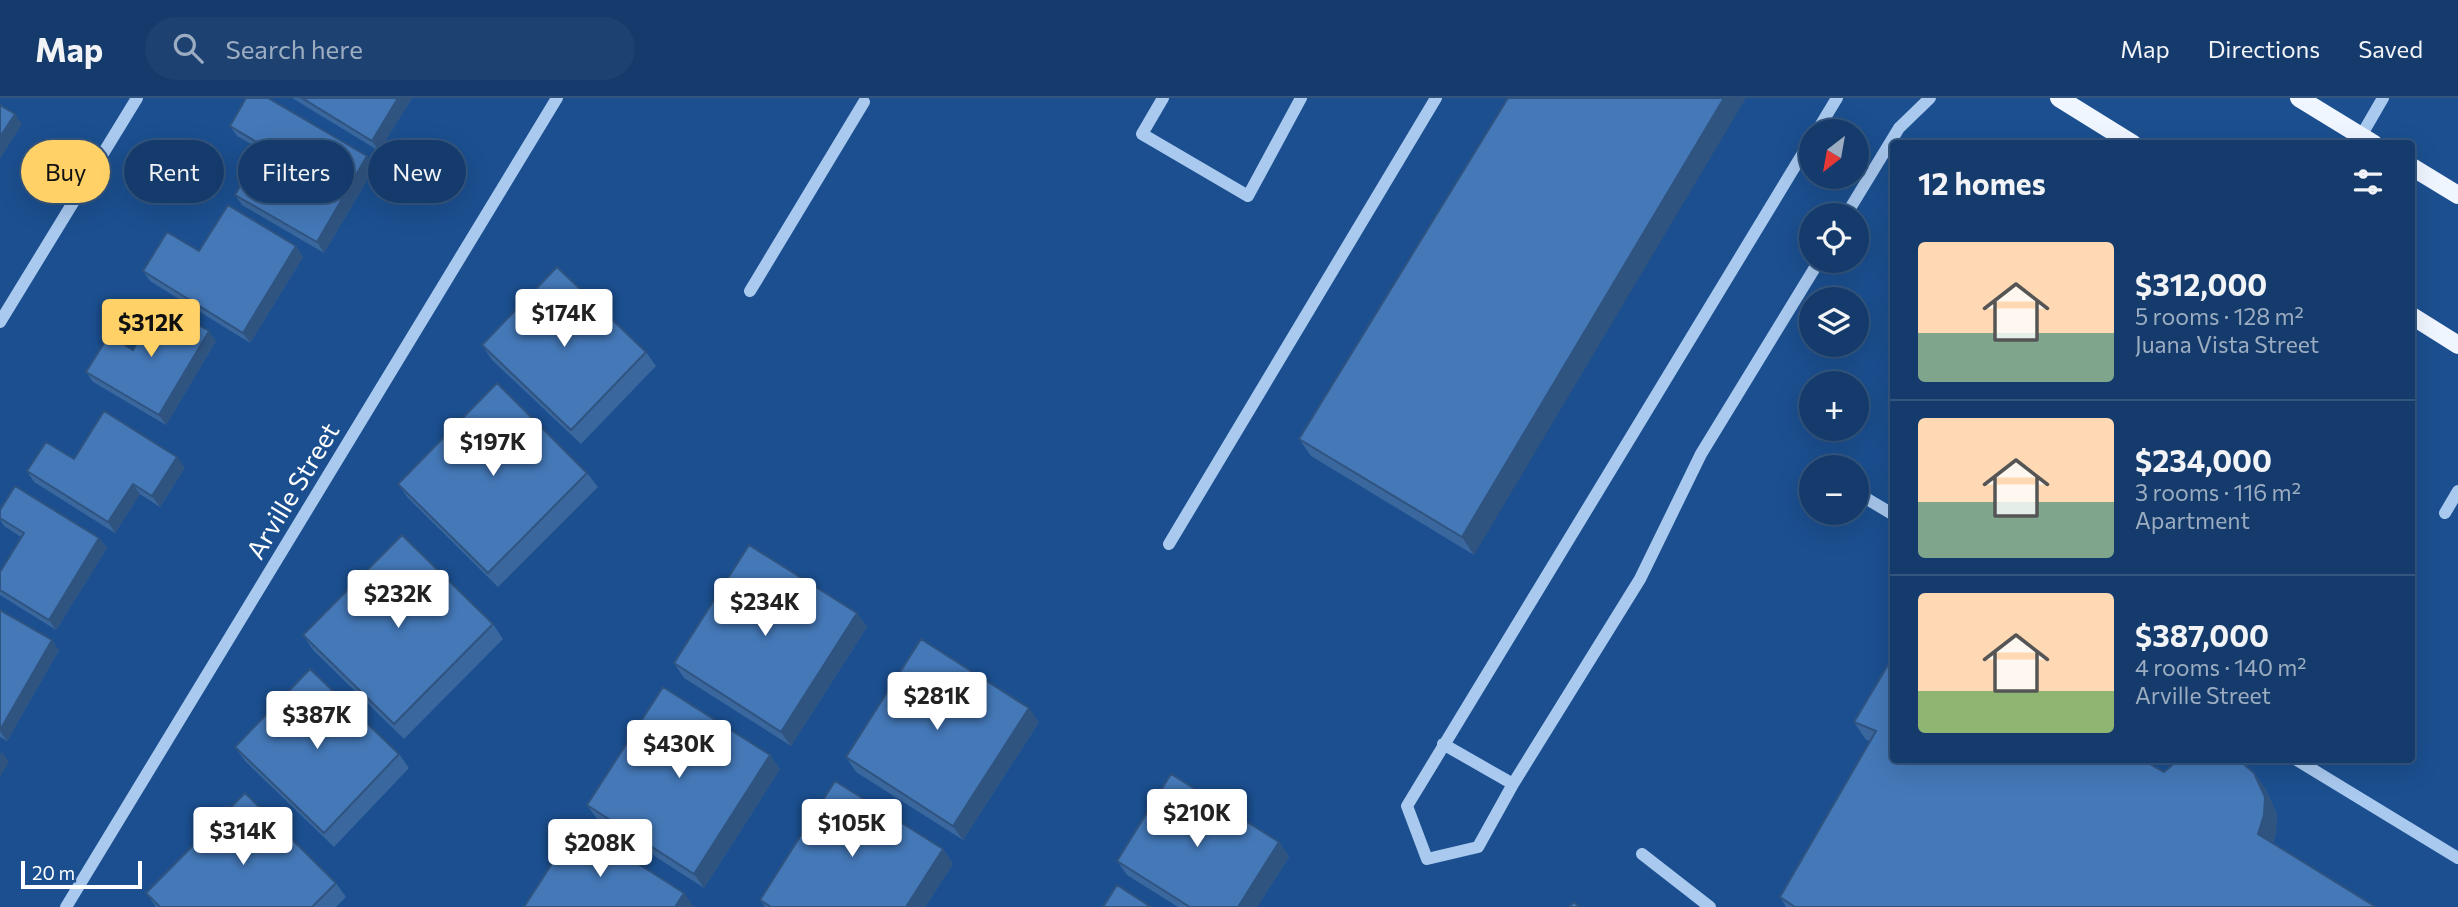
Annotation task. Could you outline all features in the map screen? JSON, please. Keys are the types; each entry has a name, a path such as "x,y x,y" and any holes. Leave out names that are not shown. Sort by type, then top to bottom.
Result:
{"main road":[{"path":"2059,98 2127,140"},
{"path":"2299,98 2367,140"},
{"path":"2415,169 2458,195"},
{"path":"2415,318 2458,345"}],"street":[{"path":"0,322 137,98"},
{"name":"Arville Street","path":"66,907 558,98"},
{"path":"1163,98 1142,134 1248,196 1301,98"},
{"path":"1169,544 1436,98"},
{"path":"1824,119 1837,98"},
{"path":"1892,140 1899,128 1930,98"},
{"path":"2367,140 2383,98"},
{"path":"750,291 864,102"},
{"path":"1853,203 1890,143"},
{"path":"1799,160 1407,806 1427,859 1478,847 1513,784 1640,579 1701,454 1812,273"},
{"path":"2445,513 2458,491"},
{"path":"1869,500 1890,513"},
{"path":"1443,744 1513,784"},
{"path":"2302,763 2458,858"},
{"path":"1642,854 1710,907"}],"building":[{"path":"246,98 268,98 340,140 253,140 230,126"},
{"path":"302,98 398,98 370,140"},
{"path":"1508,98 1724,98 1462,537 1299,439"},
{"path":"0,105 15,114 0,137"},
{"path":"354,148 367,156 354,178"},
{"path":"249,203 340,203 317,242"},
{"path":"228,205 296,246 243,333 143,271 167,232 199,251"},
{"path":"557,267 646,352 571,430 482,345"},
{"path":"161,303 209,331 159,415 86,372 109,335 133,350"},
{"path":"497,383 587,473 488,573 398,484"},
{"path":"104,411 177,457 152,496 133,484 108,522 27,471 46,442 74,459"},
{"path":"15,486 99,538 49,620 0,590 0,572 24,533 0,518 0,510"},
{"path":"402,535 493,624 394,724 303,635"},
{"path":"749,545 857,613 781,732 674,663"},
{"path":"0,610 52,640 0,730"},
{"path":"921,639 1029,708 953,826 846,757"},
{"path":"1890,662 1890,763 2148,763 2164,772 2175,763 2242,763 2254,773 2265,797 2264,815 2258,834 2376,907 1795,907 1780,897 1876,731 1854,722"},
{"path":"310,669 399,754 324,833 235,747"},
{"path":"663,687 770,755 694,874 587,805"},
{"path":"1171,774 1279,842 1238,907 1190,907 1117,861"},
{"path":"835,781 943,849 906,907 771,907 760,900"},
{"path":"245,793 336,883 312,907 160,907 146,893"},
{"path":"577,825 684,893 675,907 524,907"},
{"path":"1117,885 1151,907 1103,907"}]}
